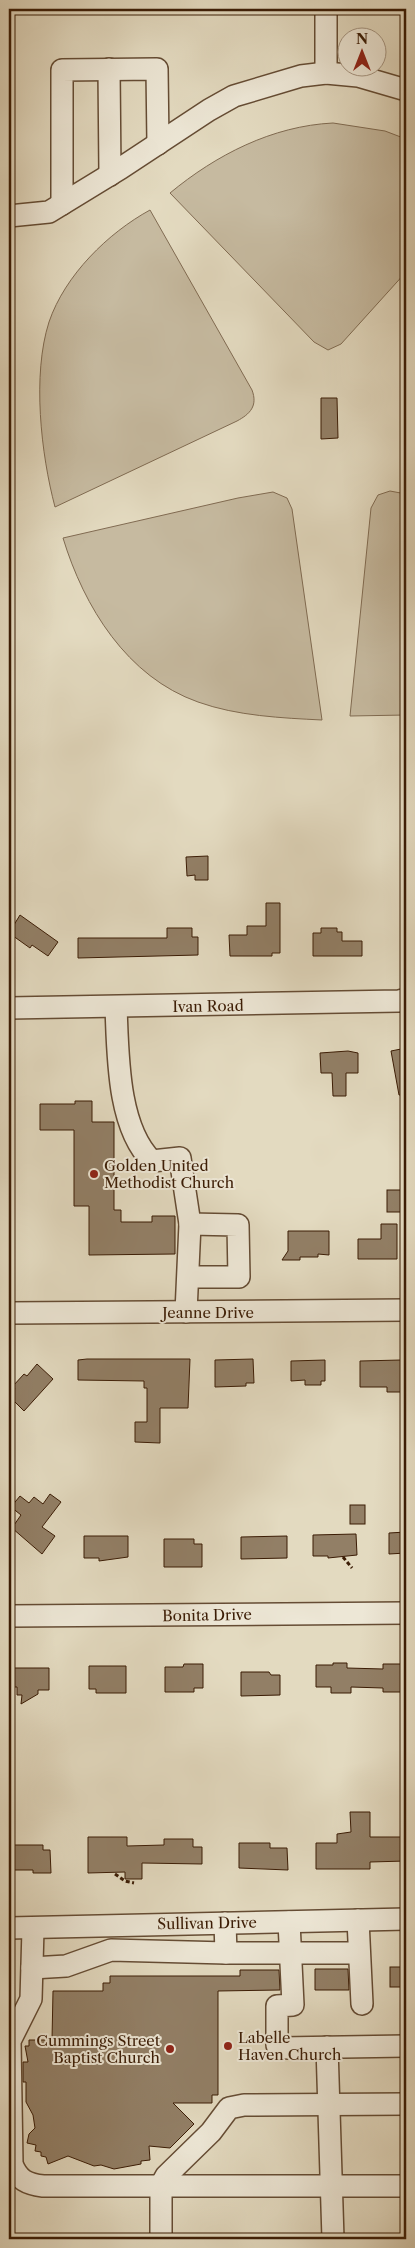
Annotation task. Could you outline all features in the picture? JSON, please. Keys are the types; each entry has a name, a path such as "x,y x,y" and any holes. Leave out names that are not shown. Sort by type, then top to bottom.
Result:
{"street":[{"path":"326,9 326,73"},
{"path":"109,69 110,175"},
{"path":"62,204 62,70 157,69 158,144"},
{"path":"9,216 49,212 234,96 301,76 326,73 358,76 406,90"},
{"name":"Ivan Road","path":"9,1008 399,1001 406,999"},
{"path":"116,1007 121,1089 128,1120 152,1161 180,1158 190,1224 186,1312"},
{"path":"188,1277 239,1277 238,1225 190,1224"},
{"name":"Jeanne Drive","path":"9,1313 406,1310"},
{"name":"Bonita Drive","path":"9,1616 406,1613"},
{"name":"Sullivan Drive","path":"9,1928 406,1919"},
{"path":"358,1920 362,2004"},
{"path":"289,1922 293,2005 277,2006 277,2045 281,2048 406,2046"},
{"path":"225,1923 226,1953"},
{"path":"33,1928 31,1999 10,2040 12,2164 15,2173 20,2179 31,2184 43,2186 406,2186"},
{"path":"32,1968 66,1966 111,1950 226,1953 359,1953"},
{"path":"327,2048 333,2239"},
{"path":"161,2239 161,2185 166,2176 212,2132 229,2108 236,2105 406,2104"}],"path":[{"path":"343,1557 352,1568"},
{"path":"115,1874 125,1881 134,1882"}],"shaded area":[{"path":"333,123 385,131 406,139 406,272 341,344 328,350 314,342 170,193 206,166 246,145 288,130 310,125"},
{"path":"150,210 252,390 254,401 252,409 237,421 55,507 42,439 40,414 41,366 49,322 66,288 90,257 134,219"},
{"path":"390,491 406,494 406,715 350,716 371,508 378,495"},
{"path":"273,492 287,498 292,509 322,720 260,716 213,707 173,691 150,676 130,657 96,614 72,564 63,538 238,498"}],"building":[{"path":"321,398 337,398 338,438 321,439"},
{"path":"208,856 208,880 195,880 195,875 187,876 186,857"},
{"path":"266,903 280,903 280,953 272,953 272,956 230,956 229,935 247,935 247,926 266,926"},
{"path":"20,915 58,942 48,956 32,945 30,948 9,933"},
{"path":"167,928 192,928 192,937 198,937 198,955 78,958 78,938 167,938"},
{"path":"321,928 337,928 337,932 342,932 342,941 362,941 362,956 313,956 313,933 321,933"},
{"path":"406,1048 406,1095 399,1095 391,1051"},
{"path":"348,1051 358,1053 358,1073 346,1073 346,1096 333,1096 332,1073 321,1073 320,1053"},
{"name":"Golden United Methodist Church","path":"75,1101 92,1101 92,1122 114,1122 114,1210 121,1210 121,1222 152,1222 152,1216 175,1216 175,1254 89,1255 89,1206 74,1206 74,1130 40,1130 40,1104 75,1104"},
{"path":"387,1190 405,1190 405,1212 387,1212"},
{"path":"381,1224 397,1224 397,1259 358,1259 358,1239 381,1239"},
{"path":"288,1231 329,1231 329,1255 318,1254 318,1257 300,1257 300,1260 282,1260 288,1251"},
{"path":"190,1359 188,1408 160,1408 160,1443 135,1442 135,1422 147,1422 147,1388 144,1388 144,1381 78,1380 78,1360"},
{"path":"253,1359 254,1383 246,1383 246,1386 215,1387 215,1360"},
{"path":"325,1360 325,1381 321,1381 321,1385 305,1385 305,1380 291,1381 291,1361"},
{"path":"401,1360 401,1392 387,1392 387,1387 360,1387 360,1361"},
{"path":"37,1364 53,1379 24,1411 9,1396 15,1389 13,1386 24,1374 27,1376"},
{"path":"50,1494 61,1502 42,1527 55,1536 42,1554 12,1528 21,1515 11,1507 20,1496 29,1503 34,1497 43,1504"},
{"path":"350,1505 365,1505 365,1524 350,1524"},
{"path":"406,1532 406,1553 389,1554 389,1533"},
{"path":"356,1534 357,1555 328,1558 328,1556 313,1556 313,1535"},
{"path":"84,1536 128,1536 128,1557 99,1561 99,1558 84,1558"},
{"path":"287,1536 287,1558 241,1559 241,1537"},
{"path":"164,1539 194,1539 194,1544 202,1544 202,1567 164,1567"},
{"path":"333,1663 347,1663 347,1668 383,1669 383,1664 406,1664 406,1692 383,1692 383,1688 351,1687 351,1693 331,1693 331,1687 316,1687 316,1665 333,1665"},
{"path":"184,1664 203,1664 203,1688 194,1688 194,1692 165,1692 165,1667 183,1667"},
{"path":"89,1666 126,1666 126,1693 96,1693 96,1689 89,1689"},
{"path":"9,1668 49,1668 49,1690 38,1690 38,1694 21,1704 22,1695 17,1695 17,1687 10,1687"},
{"path":"241,1672 269,1672 271,1675 280,1675 280,1695 241,1696"},
{"path":"350,1812 370,1812 370,1837 406,1837 406,1861 370,1862 370,1869 316,1869 316,1843 337,1843 337,1834 351,1832"},
{"path":"88,1837 127,1837 127,1846 164,1845 164,1839 193,1839 193,1847 202,1847 202,1864 142,1863 142,1879 125,1879 125,1872 88,1873"},
{"path":"239,1843 270,1843 270,1848 287,1848 288,1870 239,1868"},
{"path":"12,1845 43,1845 43,1850 50,1850 51,1873 33,1873 33,1870 13,1870"},
{"path":"390,1967 406,1967 406,1987 390,1987"},
{"path":"315,1969 348,1969 349,1990 315,1990"},
{"path":"240,1970 279,1970 280,1990 218,1991 218,2095 212,2095 212,2103 173,2103 194,2124 170,2148 149,2146 150,2160 141,2161 141,2164 114,2169 101,2165 94,2166 68,2156 48,2164 46,2157 41,2156 41,2152 35,2151 36,2145 27,2143 29,2134 35,2128 33,2115 26,2102 26,2082 23,2082 23,2062 28,2062 25,2046 29,2046 29,2040 52,2040 53,1991 103,1991 103,1983 110,1983 110,1976 240,1976"}],"place":[{"name":"Golden United Methodist Church","path":"94,1174"},
{"name":"Labelle Haven Church","path":"228,2046"},
{"name":"Cummings Street Baptist Church","path":"170,2049"}]}
